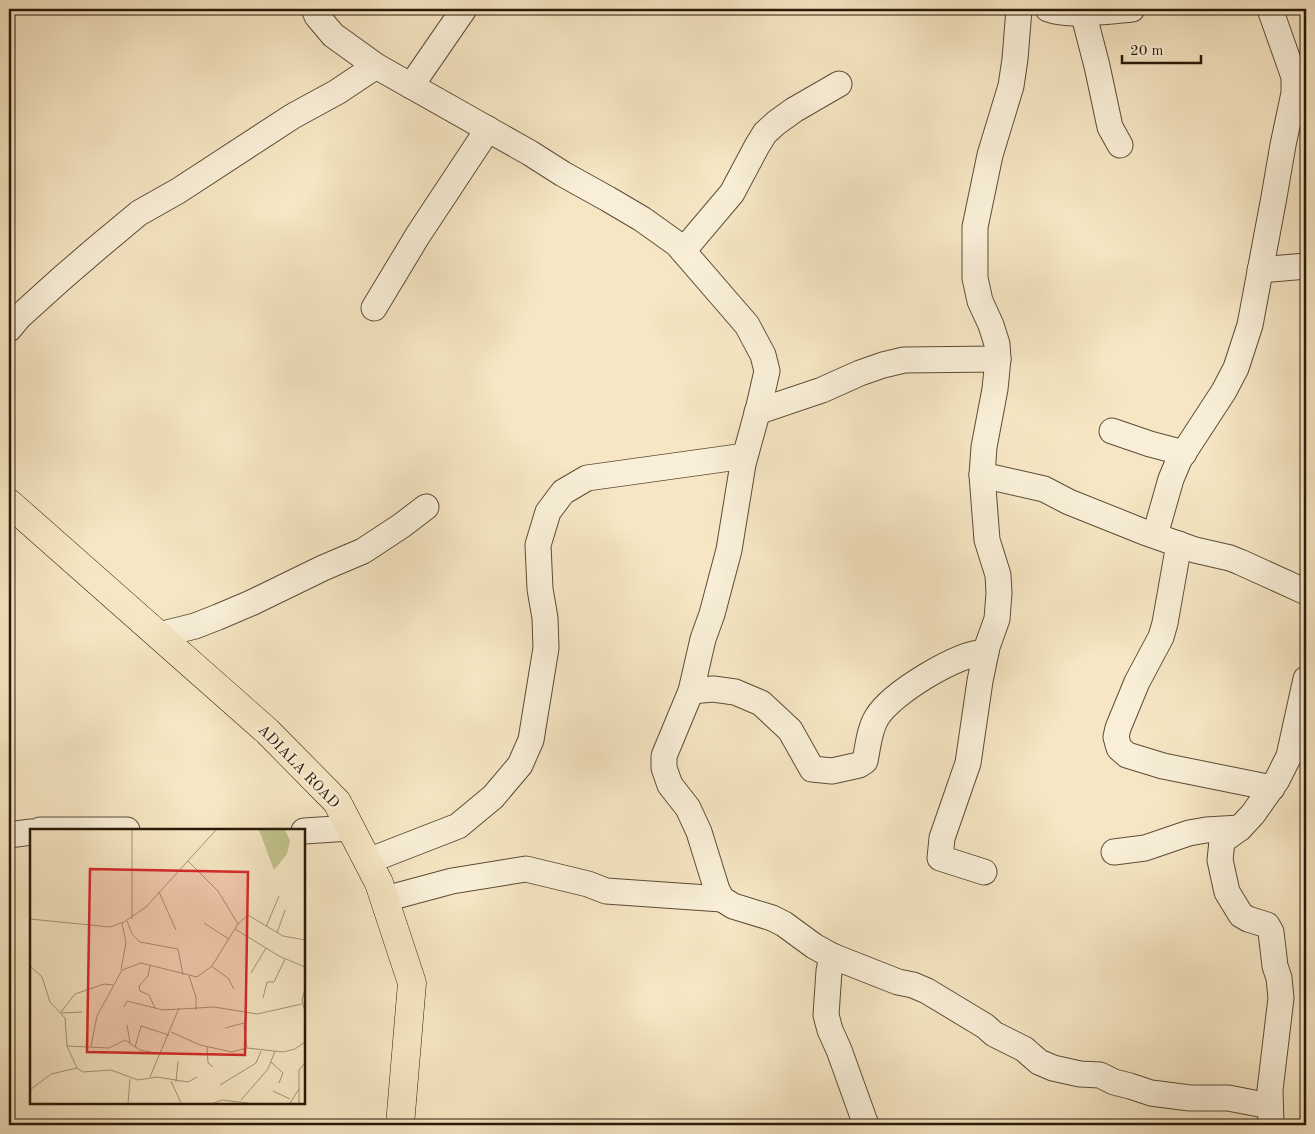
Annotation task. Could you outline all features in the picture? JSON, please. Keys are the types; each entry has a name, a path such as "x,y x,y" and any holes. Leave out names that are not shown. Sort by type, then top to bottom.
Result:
{"main road":[{"name":"ADIALA ROAD","path":"9,503 267,731 337,802 379,883 412,983 400,1125"}],"street":[{"path":"314,9 317,16 333,34 376,66 642,219 677,244 747,325 763,355 767,371 740,480 730,550 691,691 664,756 664,768 670,785 688,808 698,832 713,880 722,899"},
{"path":"411,86 464,9"},
{"path":"984,872 940,858 940,849 968,762 980,681 986,652 997,619 998,575 987,540 982,475 984,447 995,389 998,359 997,344 980,301 975,278 975,227 990,155 1011,86 1019,9"},
{"path":"1048,9 1057,12 1104,12 1132,9"},
{"path":"1155,535 1171,478 1179,460 1224,391 1236,368 1250,325 1294,93 1294,77 1270,9"},
{"path":"1083,12 1110,127 1120,146"},
{"path":"9,329 19,317 61,279 139,213 178,191 293,116 337,92 376,66"},
{"path":"683,251 732,193 756,146 765,133 794,110 840,84"},
{"path":"374,308 418,235 488,129"},
{"path":"1260,270 1306,266"},
{"path":"757,412 822,390 868,370 904,360 998,359"},
{"path":"1112,431 1184,453"},
{"path":"368,861 458,826 493,797 520,765 531,740 546,648 538,545 548,512 563,492 587,478 745,456"},
{"path":"982,475 1044,489 1069,502 1195,550 1230,558 1306,592"},
{"path":"159,635 195,626 251,604 362,551 402,526 426,507"},
{"path":"1179,544 1161,638 1137,682 1118,728 1116,737 1119,748 1127,755 1163,766 1272,788"},
{"path":"691,691 713,688 735,692 762,703 790,730 812,769 832,771 859,765 865,761 872,727 876,718 886,705 897,696 948,664 977,652 986,652"},
{"path":"385,899 452,881 526,869 588,884 606,891 722,899 733,906 772,918 784,924 814,946 832,956 927,991 985,1026 994,1034 1024,1049 1039,1062 1053,1068 1080,1074 1100,1075 1114,1082 1151,1093 1190,1098 1228,1098 1270,1115 1270,1090 1281,998 1271,932 1267,925 1241,915 1227,892 1220,860 1222,841 1240,828 1253,814 1277,780 1289,756 1306,679"},
{"path":"305,832 351,828"},
{"path":"1114,852 1144,848 1189,833 1240,828"},
{"path":"9,835 30,832"},
{"path":"832,956 826,1015 866,1125"}]}
